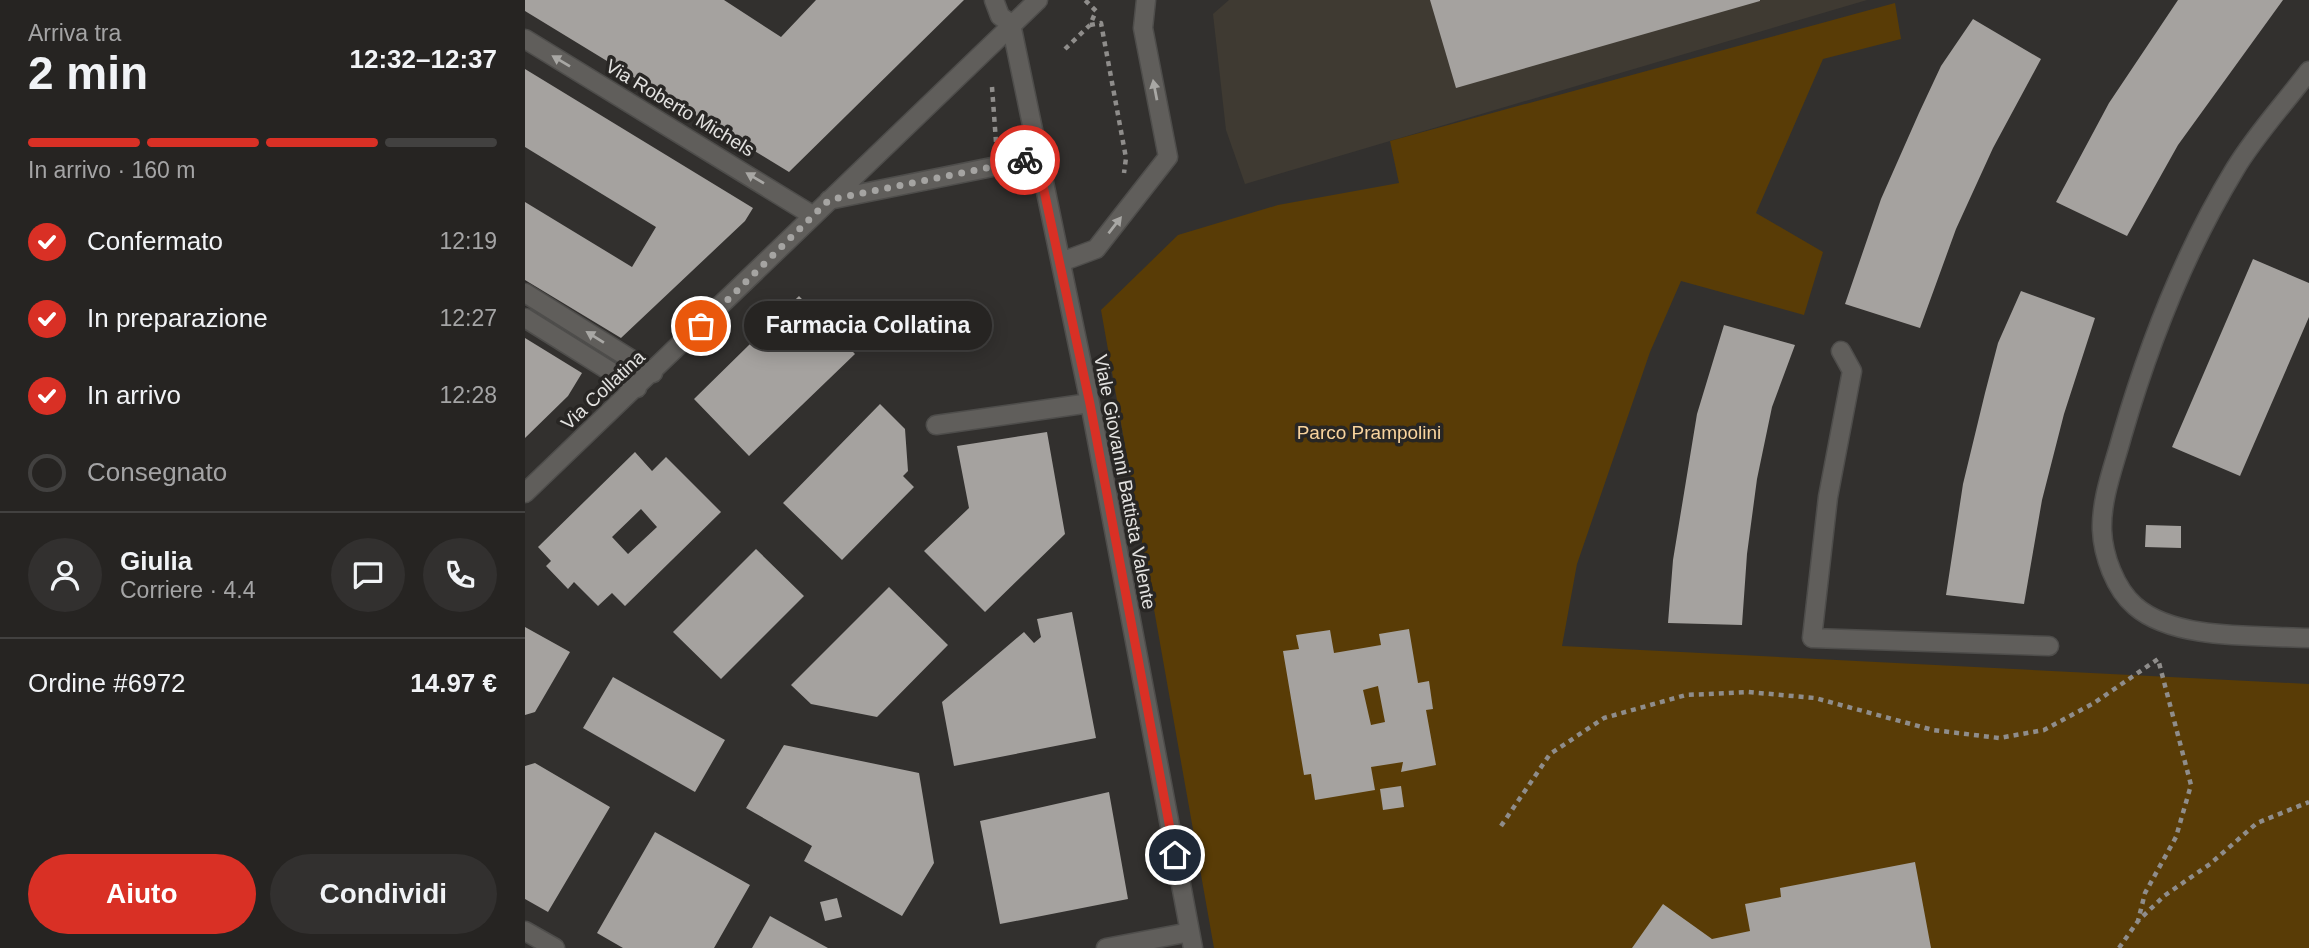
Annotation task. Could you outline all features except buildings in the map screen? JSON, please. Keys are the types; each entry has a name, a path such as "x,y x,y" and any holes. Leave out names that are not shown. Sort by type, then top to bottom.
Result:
{"street":[{"path":"995,0 1000,16 1011,24"},
{"name":"Via Collatina","path":"525,493 653,373 813,215 1038,0"},
{"path":"1061,262 1096,249 1168,156 1143,28 1146,0"},
{"name":"Viale Giovanni Battista Valente","path":"1011,24 1090,404 1192,940"},
{"name":"Via Roberto Michels","path":"525,39 813,215"},
{"path":"2309,71 2236,167 2183,265 2145,357 2109,481 2102,528 2104,547 2117,581 2134,606 2154,620 2194,630 2309,638"},
{"path":"829,200 1037,158"},
{"path":"525,293 653,373"},
{"path":"525,318 637,388"},
{"path":"1841,351 1852,371 1828,498 1812,638 2049,646"},
{"path":"936,425 1090,404"},
{"path":"525,931 555,948"},
{"path":"1106,948 1192,940"}],"path":[{"path":"1065,49 1090,25 1096,12 1085,0"},
{"path":"1090,25 1101,23 1126,158 1122,184"},
{"path":"981,83 1004,92"},
{"path":"992,87 997,156"},
{"path":"1501,826 1550,754 1604,718 1686,695 1748,692 1815,698 1933,730 1999,738 2044,730 2094,703 2158,659 2191,785 2176,838 2145,893 2138,921"},
{"path":"2119,948 2138,921 2164,896 2257,823 2309,802"}],"shaded area":[{"path":"1229,0 1867,0 1245,184 1226,130 1213,14"}],"green space":[{"name":"Parco Prampolini","path":"1895,3 1901,39 1823,59 1756,213 1823,252 1804,315 1681,281 1650,352 1577,564 1562,646 2309,684 2309,948 1214,948 1101,310 1178,235 1278,205 1399,183 1390,141"}],"way so far":[{"path":"701,326 829,200 1025,160"}],"place":[{"name":"Farmacia Collatina","path":"701,326"}],"route":[{"path":"1025,160 1037,158 1061,262 1175,855"}]}
